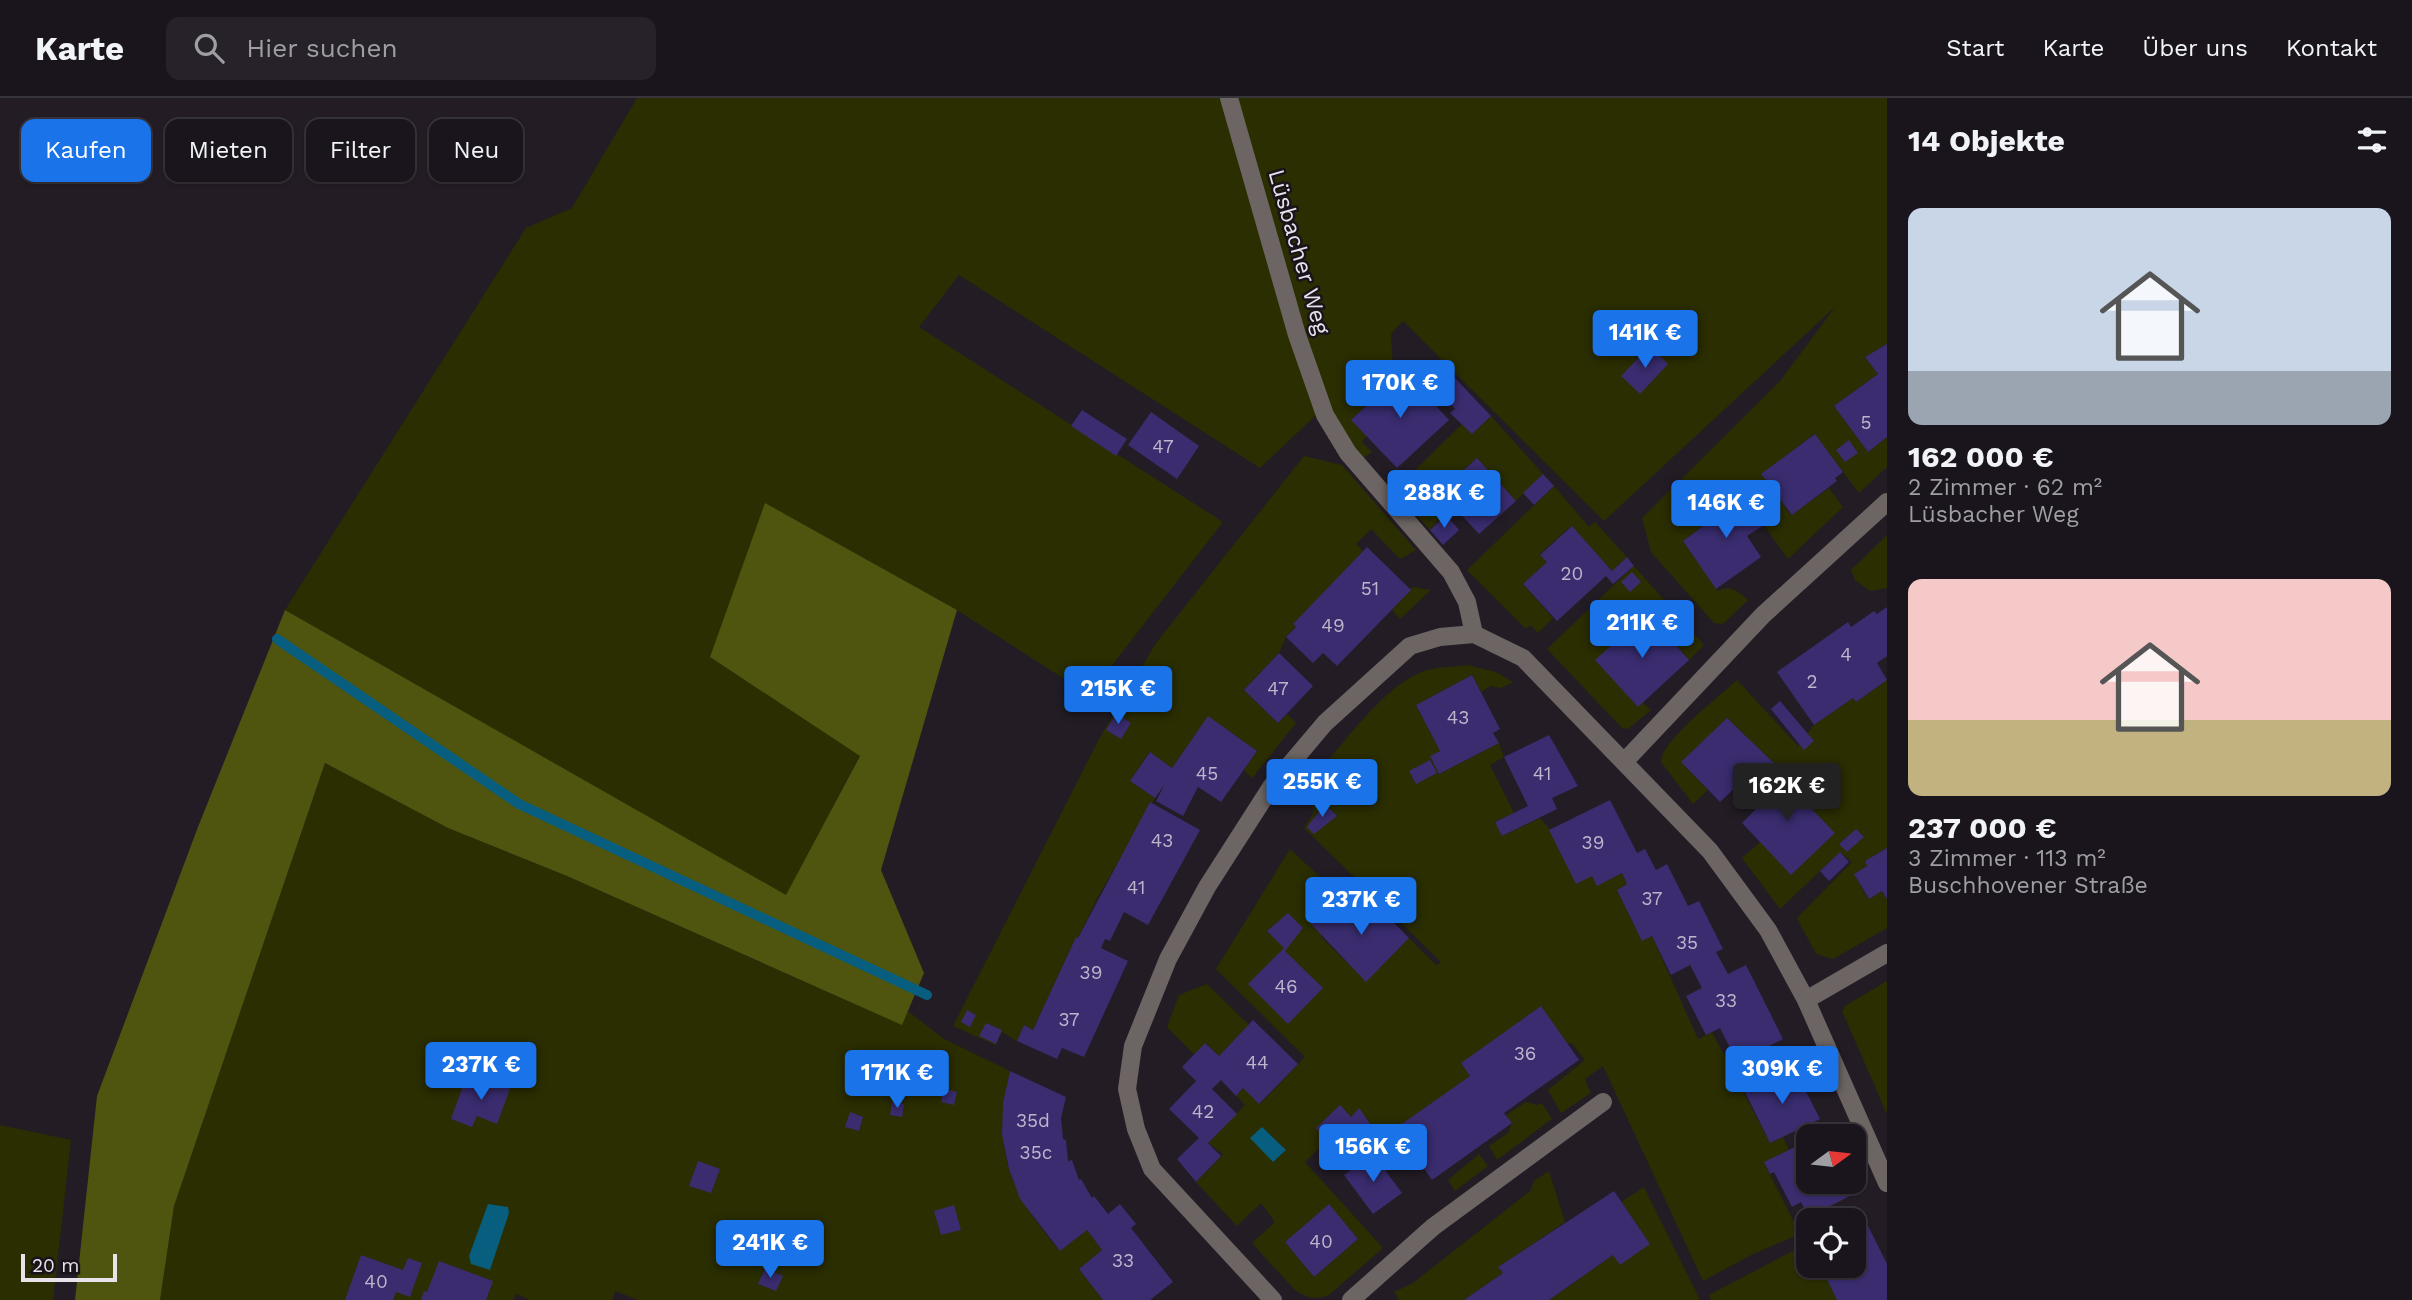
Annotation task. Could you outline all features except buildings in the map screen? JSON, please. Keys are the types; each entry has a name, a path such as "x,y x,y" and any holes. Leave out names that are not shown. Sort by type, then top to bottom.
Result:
{"street":[{"name":"Lüsbacher Weg","path":"1229,98 1297,335 1325,415 1348,453 1451,572 1467,602 1474,634"},
{"path":"1625,761 1763,615 1887,502"},
{"path":"1273,1300 1152,1169 1136,1129 1127,1089 1133,1046 1168,959 1207,887 1271,787 1325,723 1410,646 1440,637 1474,634 1522,658 1710,850 1768,930 1806,1000 1887,1183"},
{"path":"1806,1000 1887,953"},
{"path":"1351,1300 1433,1227 1603,1102"}],"green space":[{"path":"637,98 1887,98 1887,344 1865,357 1878,374 1834,406 1868,452 1887,437 1887,467 1859,493 1814,434 1762,474 1791,515 1829,488 1843,507 1788,559 1736,486 1717,501 1724,511 1683,541 1718,591 1730,588 1748,600 1723,624 1714,623 1651,552 1642,518 1780,381 1836,306 1604,521 1403,321 1391,334 1393,368 1364,393 1369,403 1352,419 1367,435 1362,442 1372,452 1362,459 1328,410 1330,402 1260,468 959,275 919,327 1223,522 1089,695 957,610 766,504 710,657 860,755 786,896 285,610 526,228 572,208"},
{"path":"1491,416 1543,474 1516,501 1477,458 1433,497 1445,513 1430,530 1399,497 1396,489 1462,424 1472,434"},
{"path":"1304,456 1342,465 1416,550 1400,559 1371,529 1356,544 1363,551 1286,637 1279,653 1244,690 1278,723 1287,714 1296,723 1252,778 1244,770 1257,751 1208,717 1172,768 1149,752 1130,781 1155,798 1098,897 1078,938 1076,937 1033,1030 1024,1026 1017,1041 1002,1032 995,1045 953,1026 1099,739 1156,643"},
{"path":"1554,486 1589,527 1595,522 1627,557 1612,571 1571,526 1540,554 1547,562 1523,584 1553,618 1538,633 1530,625 1526,629 1467,570"},
{"path":"765,503 957,610 881,870 924,973 902,1025 567,876 448,828 325,763 174,1206 160,1300 75,1300 97,1096 198,827 285,610 786,895 860,756 710,657"},
{"path":"1887,535 1887,588 1870,591 1855,580 1851,570"},
{"path":"1634,566 1704,645 1689,660 1647,613 1596,660 1651,710 1628,729 1622,728 1547,649"},
{"path":"1412,587 1431,590 1400,619 1392,610"},
{"path":"1467,665 1496,672 1513,682 1501,688 1491,686 1481,692 1472,675 1416,705 1440,751 1430,757 1439,774 1499,743 1504,757 1490,765 1514,813 1495,822 1502,836 1540,818 1597,885 1622,873 1627,884 1617,890 1642,940 1652,936 1698,1039 1712,1032 1770,1143 1783,1137 1789,1150 1764,1163 1796,1226 1796,1236 1751,1255 1703,1281 1603,1066 1585,1079 1591,1093 1561,1113 1548,1090 1585,1060 1572,1043 1461,1063 1470,1076 1382,1139 1359,1109 1305,1162 1383,1248 1329,1295 1315,1298 1298,1292 1252,1243 1275,1222 1261,1203 1237,1226 1196,1182 1223,1154 1208,1143 1245,1105 1236,1095 1243,1088 1260,1104 1305,1057 1216,969 1290,849 1351,906 1340,917 1328,905 1321,937 1366,981 1409,938 1436,965 1441,962 1304,828 1313,814 1311,781 1349,736 1393,690 1424,671","holes":["1329,1205 1358,1239 1314,1277 1285,1242"]},
{"path":"1737,680 1798,746 1814,725 1853,698 1856,702 1887,680 1887,848 1865,861 1867,866 1854,874 1868,899 1882,891 1887,899 1887,928 1833,959 1816,954 1797,918 1852,862 1840,852 1780,909 1742,858 1760,842 1785,781 1791,775 1780,763 1777,766 1727,718 1683,764 1708,790 1693,804 1661,762 1670,743 1681,731"},
{"path":"325,763 448,828 567,876 814,986 895,1001 944,1039 1010,1071 1003,1124 1004,1147 1017,1189 1028,1209 1060,1251 1087,1230 1102,1250 1079,1269 1103,1300 638,1300 615,1291 612,1300 530,1300 516,1294 513,1300 160,1300 174,1206"},
{"path":"1887,981 1887,1114 1842,1011 1845,1006"},
{"path":"1207,984 1249,1025 1219,1056 1206,1043 1194,1054 1167,1027 1179,995"},
{"path":"1526,1102 1537,1105 1542,1103 1552,1119 1497,1160 1489,1146 1508,1133 1512,1123 1506,1115"},
{"path":"0,1125 71,1140 53,1300 0,1300"},
{"path":"1479,1154 1488,1166 1455,1191 1448,1180"},
{"path":"1549,1171 1565,1222 1499,1267 1503,1273 1464,1300 1399,1300 1394,1292 1413,1283 1530,1191 1534,1181"},
{"path":"1644,1187 1700,1300 1549,1300 1613,1255 1650,1244 1621,1202"},
{"path":"1796,1249 1796,1278 1826,1278 1837,1300 1711,1300 1709,1295"}],"water":[{"path":"1262,1127 1286,1150 1273,1162 1250,1138"},
{"path":"488,1204 508,1207 509,1213 490,1270 471,1264 469,1256"}],"waterway":[{"path":"277,639 519,804 927,995"}]}
